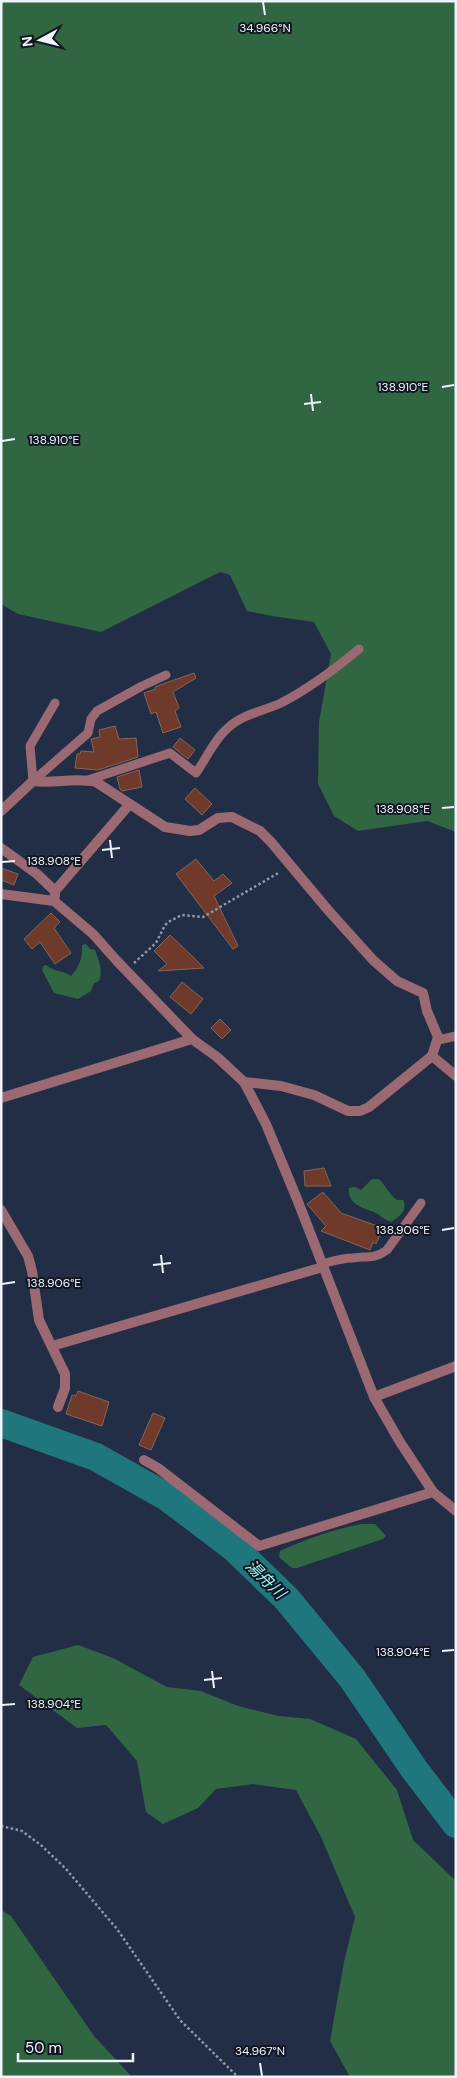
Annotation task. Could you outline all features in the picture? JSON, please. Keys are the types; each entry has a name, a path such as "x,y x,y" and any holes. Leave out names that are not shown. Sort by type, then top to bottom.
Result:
{"street":[{"path":"1,811 33,781 88,780 96,782 165,827 190,832 198,830 218,818 232,817 260,831 373,960 396,981 423,993 446,1038 432,1056 369,1107 360,1111 348,1111 314,1095 281,1086 244,1082"},
{"path":"55,896 129,805"},
{"path":"1,848 37,874 55,896 192,1039 217,1057 244,1082 266,1124 374,1397 400,1442 433,1492 456,1511"},
{"path":"1,894 55,896"},
{"path":"1,1098 192,1039"},
{"path":"432,1056 456,1076"},
{"path":"1,1210 28,1256 39,1320 65,1374 65,1388 58,1407"},
{"path":"52,1346 323,1265"},
{"path":"374,1397 456,1366"},
{"path":"144,1460 165,1473 259,1546 433,1492"}],"lane":[{"path":"88,780 170,753 196,773 209,756 220,736 230,726 248,715 278,704 309,688 327,677 360,649"},
{"path":"33,781 88,733 93,715 97,711 142,686 166,676"},
{"path":"33,781 30,746 54,703"},
{"path":"323,1265 350,1258 371,1258 381,1254 387,1250 421,1203"}],"path":[{"path":"126,971 156,943 165,925 170,921 182,915 203,917 291,865"},
{"path":"1,1826 22,1831 42,1846 66,1869 117,1929 180,2020 238,2077"}],"green space":[{"path":"1,1 456,1 456,832 427,821 358,831 334,816 318,784 319,722 331,654 314,622 247,611 230,575 220,572 101,632 18,614 1,604"},
{"path":"86,944 90,949 95,950 98,958 101,969 99,981 94,983 91,991 78,999 54,993 42,970 43,966 46,965 71,976 80,962 82,945"},
{"path":"372,1179 379,1179 394,1198 403,1200 404,1210 391,1222 374,1212 360,1207 350,1198 349,1188 355,1187 361,1190"},
{"path":"362,1524 375,1524 386,1536 383,1539 297,1568 292,1568 279,1557 280,1551 300,1542"},
{"path":"78,1645 113,1658 167,1687 201,1691 238,1706 279,1716 310,1719 356,1739 397,1790 413,1840 456,1881 456,2077 350,2077 330,2041 344,1962 355,1917 321,1837 296,1790 253,1784 216,1789 198,1808 163,1824 146,1812 137,1761 106,1725 77,1728 19,1685 33,1657"},
{"path":"1,1910 11,1916 94,2036 132,2077 1,2077"}],"building":[{"path":"194,673 196,678 173,692 179,708 175,711 181,727 163,733 156,712 151,714 144,693"},
{"path":"115,726 119,739 136,738 138,757 98,770 75,768 77,754 80,754 81,751 94,752 91,739 100,737 99,730"},
{"path":"180,738 195,750 188,759 173,747"},
{"path":"139,770 142,787 122,791 117,777"},
{"path":"195,788 212,804 202,815 185,799"},
{"path":"196,859 214,881 223,874 232,883 214,896 238,946 233,949 176,874"},
{"path":"1,868 18,874 14,885 1,880"},
{"path":"51,913 60,922 54,928 71,953 55,964 40,942 32,949 24,939"},
{"path":"170,935 204,968 158,971 167,964 154,951"},
{"path":"182,982 203,999 191,1014 170,997"},
{"path":"220,1019 231,1030 222,1039 211,1028"},
{"path":"324,1168 331,1186 305,1186 304,1171"},
{"path":"323,1192 341,1213 383,1228 376,1244 373,1242 370,1250 321,1231 326,1226 307,1204"},
{"path":"78,1391 109,1402 102,1426 66,1414 72,1395 76,1396"},
{"path":"153,1413 165,1418 151,1450 139,1445"}],"waterway":[{"name":"湯舟川","path":"1,1423 96,1457 167,1497 233,1547 286,1598 352,1678 414,1769 456,1824"}]}
